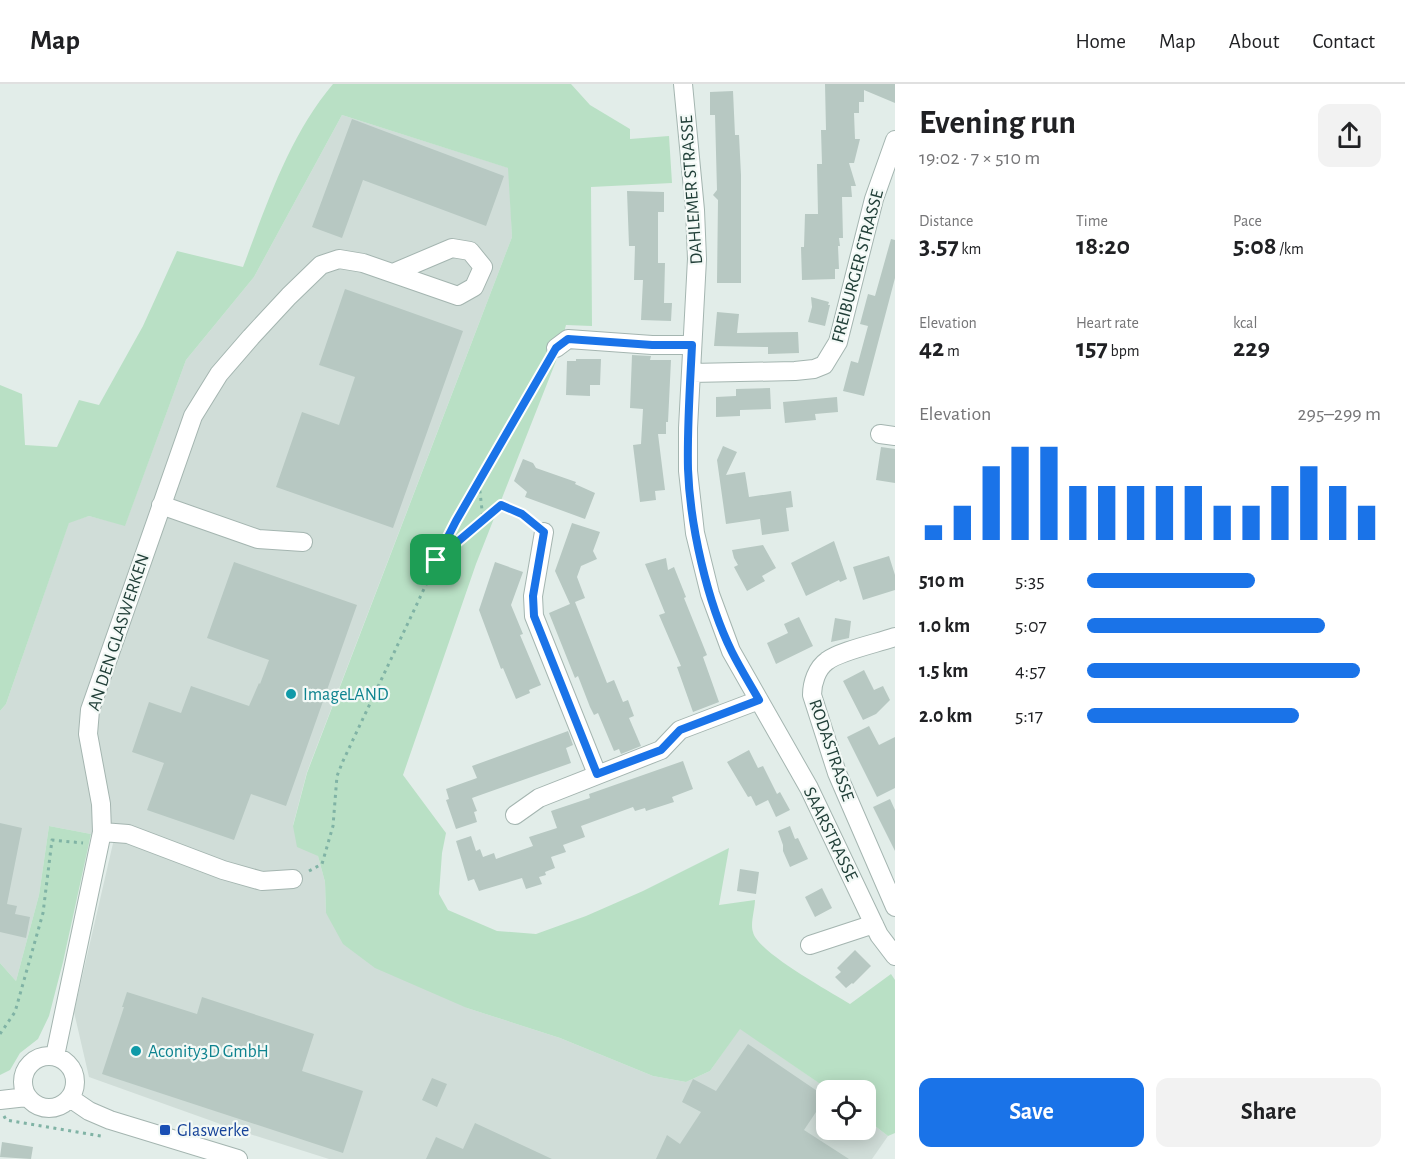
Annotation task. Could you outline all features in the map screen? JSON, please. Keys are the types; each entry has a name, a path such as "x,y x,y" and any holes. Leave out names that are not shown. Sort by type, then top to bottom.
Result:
{"street":[{"name":"DAHLEMER STRASSE","path":"683,84 696,220 697,259 688,471 695,533 710,594 731,651 763,706"},
{"name":"FREIBURGER STRASSE","path":"691,373 795,371 814,369 824,365 838,342 874,199 895,140"},
{"name":"AN DEN GLASWERKEN","path":"55,1056 101,838 101,804 88,734 90,710 193,416 219,374 289,296 321,265 339,259 363,262 393,273"},
{"path":"556,348 568,339 652,345 692,345"},
{"path":"161,505 258,539 303,542"},
{"path":"544,532 533,596 534,616 597,774"},
{"name":"RODASTRASSE","path":"895,638 826,661 812,685 812,695 837,773 895,907"},
{"path":"515,815 538,798 661,750 680,730 763,706"},
{"name":"SAARSTRASSE","path":"763,706 809,788 873,924 895,956"},
{"path":"101,838 128,834 223,870 262,881 293,879"},
{"path":"810,945 873,924"},
{"path":"43,1056 55,1056 67,1062 74,1072 75,1086 70,1098 61,1106 49,1108 36,1105 27,1097 23,1085 24,1072 32,1062 43,1056"},
{"path":"1,1107 27,1097"},
{"path":"70,1098 88,1112 110,1120 238,1159"}],"path":[{"path":"293,879 322,864 333,826 338,776 436,560 556,348"},
{"path":"479,481 483,519"},
{"path":"436,560 501,505 522,514 544,532"},
{"path":"0,1034 15,1012 43,913 52,840 101,838"},
{"path":"1,1107 6,1120 107,1137"}],"shaded area":[{"path":"342,115 509,168 512,237 307,772 293,825 318,856 325,882 326,913 467,1008 560,1038 653,1076 686,1082 710,1071 740,1028 816,1081 816,1140 876,1140 876,1127 888,1136 872,1159 329,1159 237,1130 89,1077 74,1012 114,839 49,826 39,895 16,981 0,963 0,711 6,704 69,522 89,516 125,525 186,360 254,277"}],"green space":[{"path":"333,84 571,84 590,105 630,129 630,139 669,136 672,183 591,187 592,326 566,325 556,361 476,564 403,775 446,833 439,894 448,910 497,931 536,934 586,916 643,891 729,848 719,905 755,900 753,932 767,950 850,1004 891,974 895,980 895,1133 888,1136 876,1127 876,1080 816,1081 740,1029 710,1071 686,1082 653,1076 560,1038 467,1008 375,968 343,944 326,913 325,882 318,856 297,847 293,826 307,773 512,237 508,168 342,115 254,277 186,360 125,526 89,516 69,523 6,704 0,711 0,385 22,394 25,445 57,447 79,400 99,405 143,326 177,251 243,267 280,171 317,104"},
{"path":"49,826 91,834 49,1016 38,1039 20,1053 10,1070 0,1075 0,963 16,981 39,895"}],"building":[{"path":"825,84 895,84 895,103 864,90 864,102 859,102 859,113 854,113 855,139 860,139 854,163 849,163 856,186 851,186 852,197 842,197 843,238 839,238 839,269 835,269 835,279 802,280 801,247 804,247 805,214 818,214 817,164 822,164 821,130 826,130"},
{"path":"733,91 735,135 739,135 741,175 741,283 717,283 718,200 713,195 717,190 715,115 710,115 710,92"},
{"path":"352,119 504,176 486,226 363,180 342,238 312,227"},
{"path":"627,191 664,192 664,212 658,212 658,263 665,263 664,303 672,303 671,321 641,320 643,280 634,280 635,246 629,246"},
{"path":"891,239 895,240 895,278 864,396 843,391 851,361 858,363 868,326 860,324 868,294 875,296"},
{"path":"345,289 463,331 393,528 276,487 302,412 339,425 355,377 319,365"},
{"path":"811,297 829,302 825,326 808,322 812,307"},
{"path":"717,312 739,314 737,333 798,332 799,353 768,354 768,347 714,346"},
{"path":"632,355 651,356 650,360 671,360 666,434 658,434 665,490 655,491 656,500 640,502 633,445 641,444 643,409 630,408"},
{"path":"576,359 601,359 600,385 590,385 590,396 566,395 567,361 576,361"},
{"path":"770,388 771,409 740,410 740,416 716,417 716,397 736,396 736,389"},
{"path":"837,397 838,412 815,414 816,420 785,423 783,402"},
{"path":"723,446 737,452 726,475 745,472 749,497 791,491 793,507 786,508 789,531 762,535 760,519 726,524 717,460"},
{"path":"881,447 895,449 895,483 876,480"},
{"path":"523,459 533,463 536,468 576,482 575,484 595,493 585,519 525,497 527,492 514,481"},
{"path":"572,523 600,532 593,551 597,559 581,566 577,577 585,598 575,602 607,683 614,680 623,702 628,700 634,716 629,718 641,746 621,754 619,749 614,751 598,713 594,715 578,676 575,678 549,613 570,604 555,571"},
{"path":"834,541 847,579 840,582 839,580 806,596 791,563"},
{"path":"763,545 776,568 762,576 765,581 747,591 734,567 738,565 732,550"},
{"path":"889,556 895,575 895,590 863,600 853,567"},
{"path":"666,558 668,570 674,567 686,597 684,598 707,655 703,657 719,702 693,712 677,667 681,666 659,615 665,613 645,564"},
{"name":"ImageLAND","path":"234,562 357,605 286,806 251,794 234,840 147,810 164,763 132,752 149,702 181,713 191,686 249,706 269,660 207,638"},
{"path":"495,562 523,572 511,605 523,634 520,635 541,685 516,699 503,668 501,669 479,610"},
{"path":"799,617 813,646 776,664 767,643 788,633 784,624"},
{"path":"835,618 851,621 849,638 831,642"},
{"path":"864,670 874,690 883,686 890,700 876,714 863,720 843,681"},
{"path":"869,726 879,745 895,737 895,788 877,797 847,737"},
{"path":"568,731 573,745 566,748 571,763 472,798 477,811 474,812 477,822 456,829 446,800 449,799 446,789 477,778 472,766"},
{"path":"749,750 758,768 763,766 777,794 780,792 790,810 776,817 768,800 756,806 751,796 748,797 727,762"},
{"path":"683,761 693,789 672,797 674,802 646,811 645,808 635,811 633,807 581,826 585,837 563,845 566,852 551,857 555,868 539,877 542,884 526,889 522,878 479,891 474,879 468,881 456,841 471,836 476,851 480,849 483,857 494,853 496,859 533,846 529,837 557,828 551,811 590,798 589,794"},
{"path":"890,799 895,810 895,851 873,807"},
{"path":"0,823 22,828 7,904 17,906 15,914 30,917 26,938 0,932"},
{"path":"790,826 795,839 798,838 808,859 790,867 778,831"},
{"path":"740,869 759,872 756,894 737,891"},
{"path":"822,888 832,908 815,917 805,897"},
{"path":"855,950 871,966 846,988 835,977 841,972 837,968"},
{"path":"127,992 197,1014 202,997 314,1034 302,1071 363,1091 343,1153 102,1074"},
{"path":"748,1044 816,1090 816,1112 804,1130 816,1140 849,1159 656,1159 667,1135 680,1144 701,1112 682,1102 693,1079 716,1091"},
{"path":"432,1078 447,1084 437,1107 422,1100"},
{"path":"475,1123 552,1159 426,1159 436,1137 463,1149"},
{"path":"2,1142 33,1147 31,1159 0,1157"}],"place":[{"name":"ImageLAND","path":"291,694"},
{"name":"Aconity3D GmbH","path":"136,1051"},
{"name":"Glaswerke","path":"165,1130"}],"route":[{"path":"568,339 652,345 692,345 688,471 695,533 710,594 731,651 759,700 680,730 661,750 597,774 534,616 533,596 544,532 522,514 501,505 436,560 456,521 556,348 568,339"}]}
